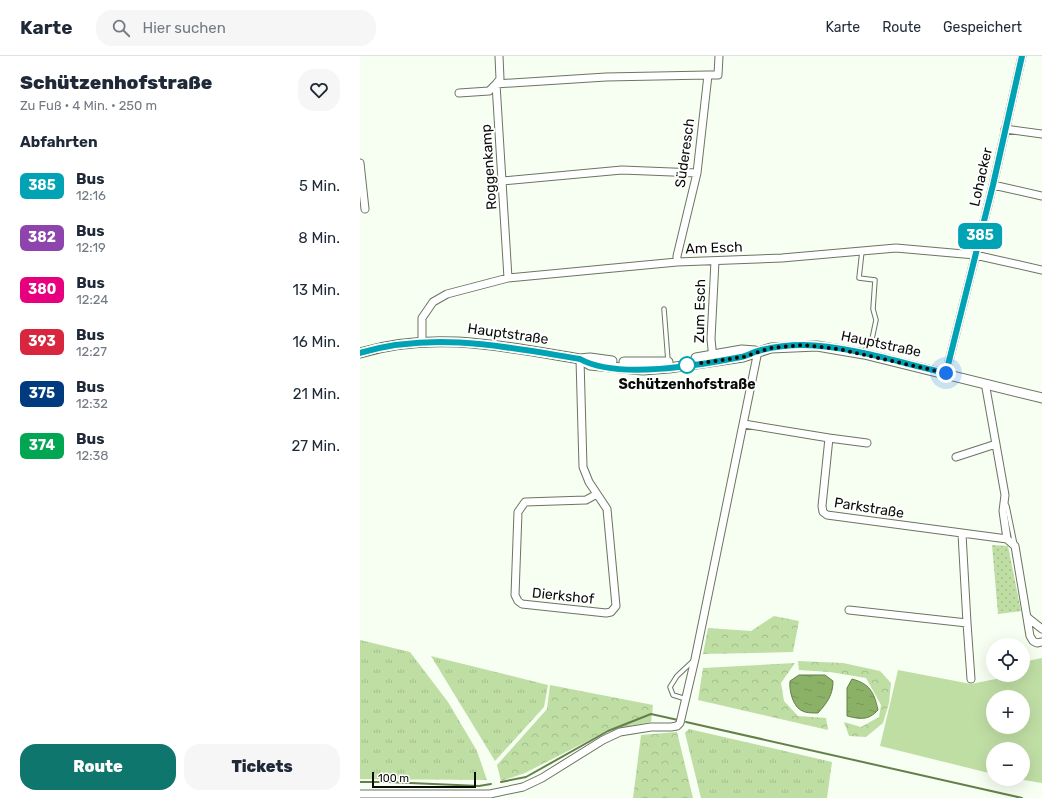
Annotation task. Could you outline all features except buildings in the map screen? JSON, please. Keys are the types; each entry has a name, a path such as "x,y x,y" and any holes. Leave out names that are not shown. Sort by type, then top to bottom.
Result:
{"main road":[{"name":"Hauptstraße","path":"360,353 390,346 422,342 467,342 580,359 590,358 631,363 668,365 713,358 742,350 758,351 789,346 810,346 864,354 946,373 1042,398"}],"street":[{"name":"Roggenkamp","path":"499,56 500,79 496,84 508,278"},
{"path":"459,93 489,91 496,84 606,77 718,74 719,56"},
{"name":"Lohacker","path":"946,373 993,185 1022,56"},
{"name":"Süderesch","path":"677,262 677,256 697,173 708,75"},
{"path":"1005,129 1042,134"},
{"path":"360,163 365,209"},
{"path":"503,181 622,170 697,173"},
{"path":"993,185 1042,196"},
{"name":"Am Esch","path":"422,342 422,318 433,302 447,294 508,278 677,262 715,261 896,248 975,255 1042,270"},
{"name":"Zum Esch","path":"713,358 711,339 715,261"},
{"path":"360,794 490,794 523,786 542,778 603,740 620,732 651,727 677,726 680,723 696,659 758,351"},
{"name":"Dierkshof","path":"580,359 583,467 588,482 597,494 607,509 616,603 615,609 606,613 522,604 518,601 515,595 518,512 525,502 586,500 597,494"},
{"path":"988,384 986,388 1005,495 1002,511 1007,539 1015,546 1027,617 1033,641 1037,643 1042,642"},
{"path":"744,424 867,443"},
{"name":"Parkstraße","path":"829,438 822,506 823,512 827,515 1007,539"},
{"path":"956,458 996,444"},
{"path":"962,534 970,679"},
{"path":"849,610 967,623"},
{"path":"1027,617 1042,629"}],"lane":[{"path":"862,251 859,278 875,280 872,309 876,320 872,340 868,342 864,354"},
{"path":"664,309 668,365"},
{"path":"1004,501 1007,506 1015,546"},
{"path":"686,699 673,695 670,687 677,676 696,659"}],"green space":[{"path":"992,545 1008,546 1021,611 998,614"},
{"path":"774,616 799,621 793,652 703,654 708,628 751,631"},
{"path":"360,640 410,652 448,702 477,751 487,780 360,779"},
{"path":"431,656 548,685 544,707 495,761"},
{"path":"1042,658 1042,783 1030,781 1030,742 986,742 986,772 880,746 898,670 971,684 986,681 1030,682 1030,661"},
{"path":"798,661 843,663 880,671 891,683 889,703 883,723 866,737 849,736 844,722 861,727 879,717 881,705 866,678 830,672 799,670"},
{"path":"795,663 781,683 784,701 798,716 826,718 828,730 698,700 703,668"},
{"path":"550,685 653,705 651,722 609,730 525,773 501,781 497,765 547,709"},
{"path":"689,729 832,762 827,798 701,798 685,733"},
{"path":"677,732 693,798 633,798 641,735"}],"water":[{"path":"799,675 825,675 833,681 829,698 818,713 805,712 795,704 790,690 790,681"},
{"path":"852,679 867,686 875,698 878,710 867,718 847,716 847,688"}],"waterway":[{"path":"501,782 526,777 608,731 651,714 678,720"},
{"path":"686,722 1022,798"},
{"path":"360,782 479,786 491,784"}],"bus line":[{"name":"385","path":"360,353 406,343 451,341 507,347 580,359 590,365 643,370 669,368 743,357 771,348 803,345 864,354 946,373 993,185 1022,56"}],"place":[{"name":"Schützenhofstraße","path":"687,365"}],"route":[{"path":"687,365 743,357 771,348 803,345 864,354 946,373"}]}
